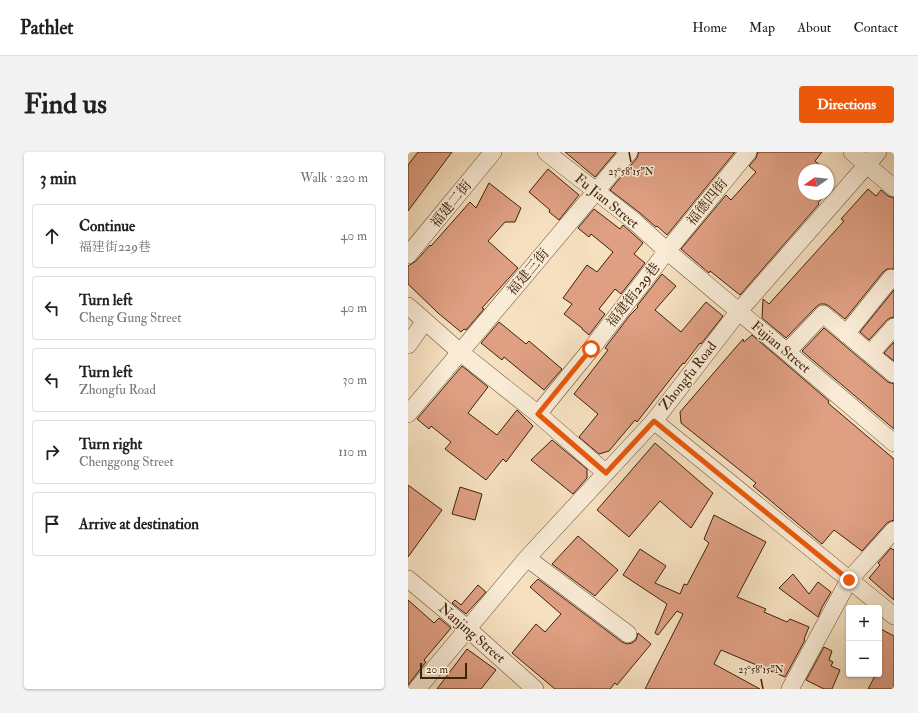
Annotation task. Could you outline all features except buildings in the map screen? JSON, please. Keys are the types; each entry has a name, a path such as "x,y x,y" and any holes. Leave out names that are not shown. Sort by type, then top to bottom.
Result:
{"street":[{"name":"福建二街","path":"408,255 493,152"},
{"name":"Fu Jian Street","path":"546,152 634,221 667,251"},
{"name":"福建三街","path":"408,414 629,152"},
{"name":"福德四街","path":"667,251 748,152"},
{"path":"852,152 894,188"},
{"name":"Zhongfu Road","path":"418,689 527,558 654,421 739,311 878,152"},
{"name":"Fujian Street","path":"667,251 894,444"},
{"name":"福建街229巷","path":"538,414 591,349 667,251"},
{"path":"846,334 892,278 894,280"},
{"path":"408,306 460,352 538,414 606,473"},
{"path":"787,352 823,314 894,374"},
{"path":"408,345 425,321"},
{"path":"870,354 894,327"},
{"path":"654,421 894,616"},
{"path":"790,689 849,580 894,530"},
{"path":"527,558 628,634"},
{"name":"Nanjing Street","path":"408,579 468,629 535,689"}],"route":[{"path":"591,349 538,414 606,473 654,421 849,580"}]}
